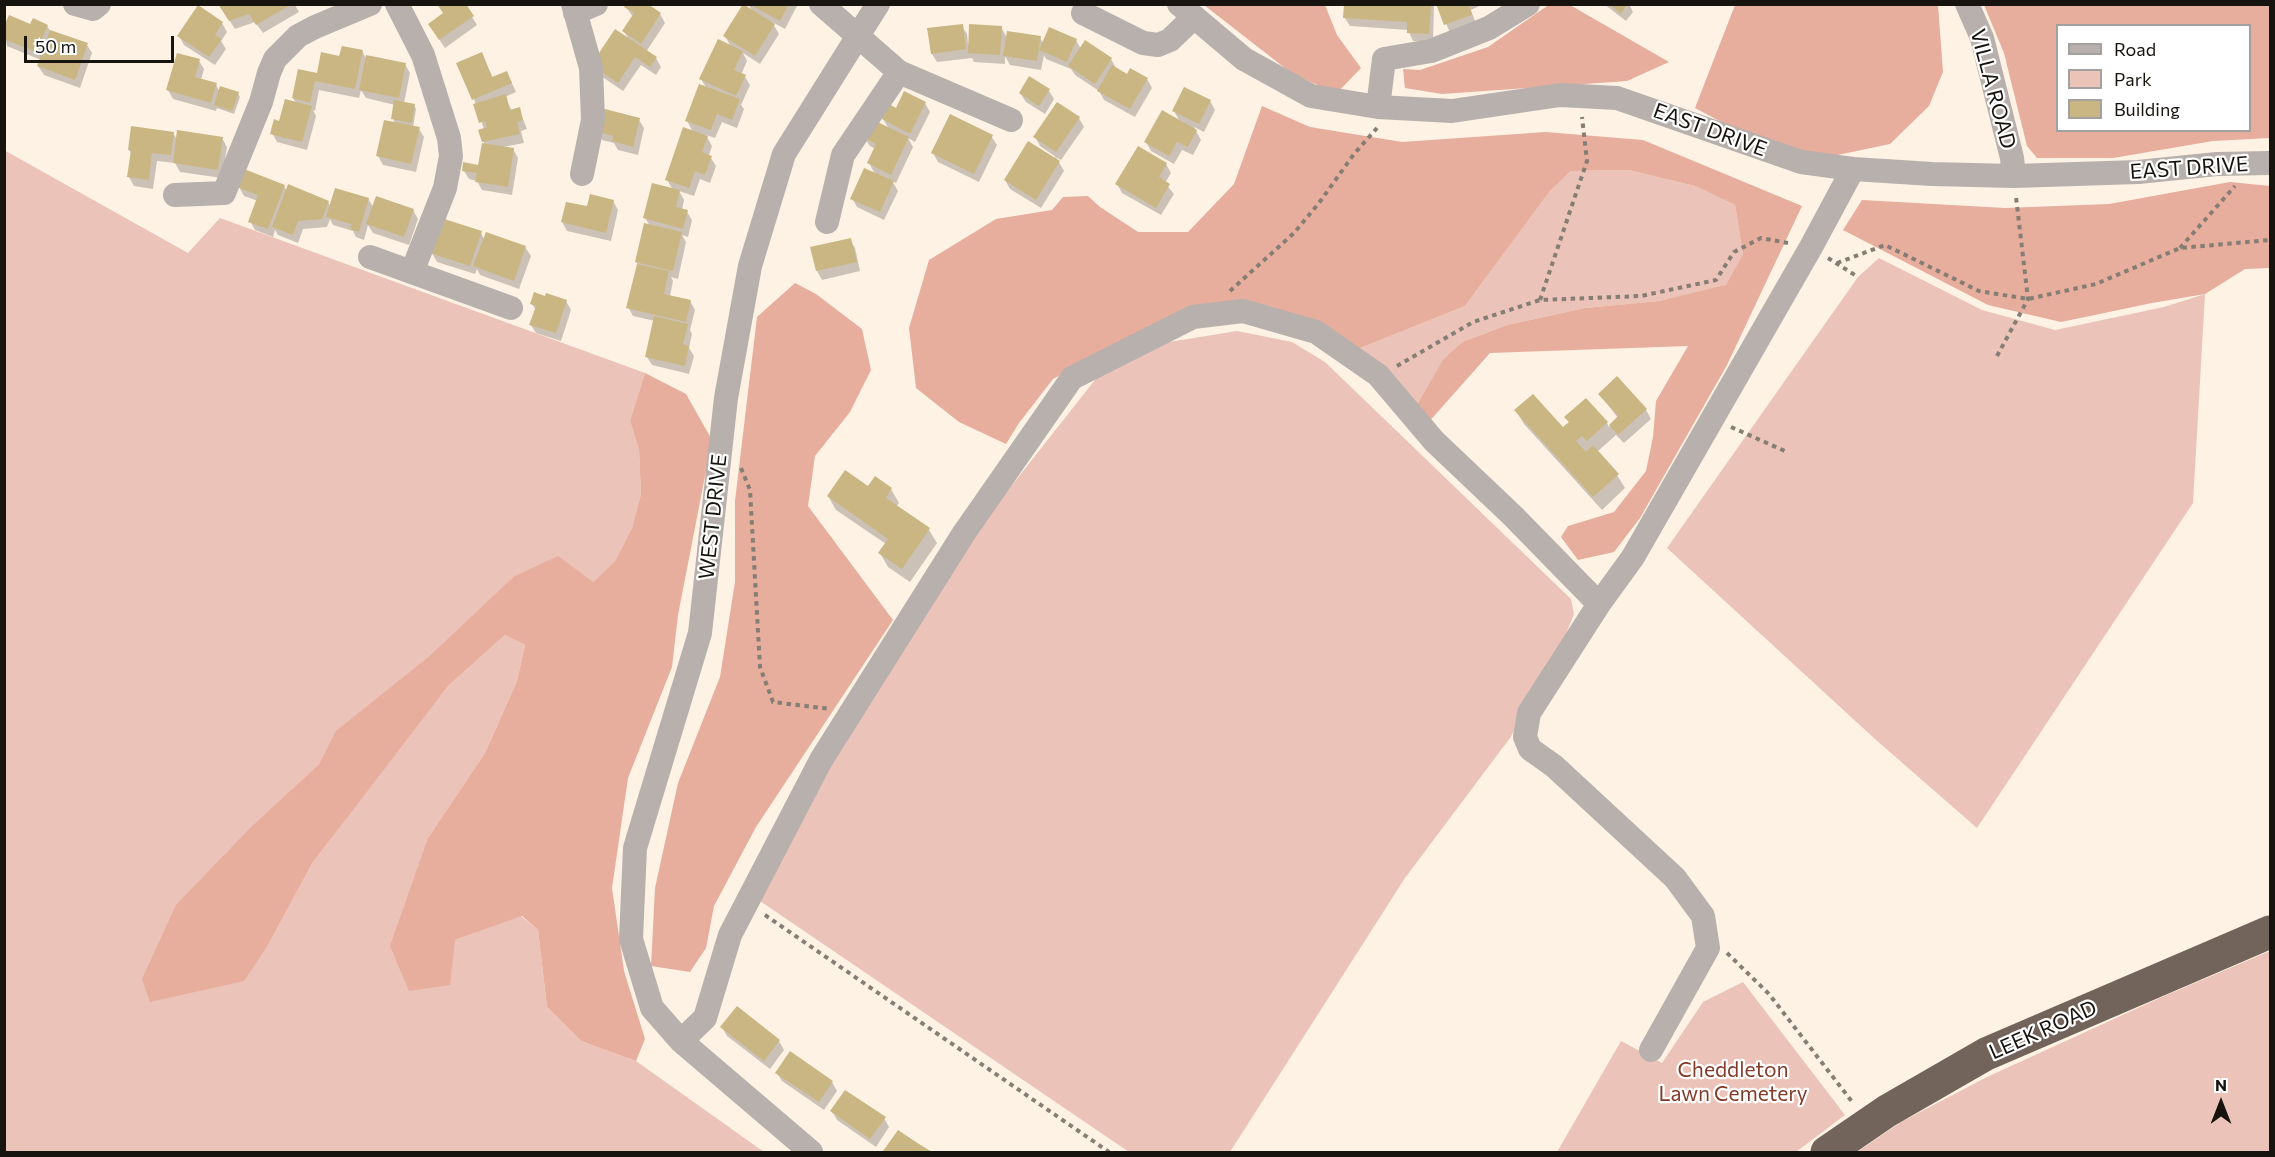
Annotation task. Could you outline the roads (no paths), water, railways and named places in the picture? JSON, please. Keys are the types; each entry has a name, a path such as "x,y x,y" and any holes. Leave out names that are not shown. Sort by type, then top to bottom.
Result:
{"highway":[{"name":"LEEK ROAD","path":"1827,1152 1869,1123 1986,1054 2271,932"}],"street":[{"path":"75,4 93,9 99,4"},
{"path":"175,195 224,193 261,102 275,59 298,36 370,4"},
{"path":"397,4 423,55 447,130 451,156 445,188 412,272"},
{"path":"821,4 899,72 1011,120"},
{"name":"WEST DRIVE","path":"811,1152 681,1041 652,1008 631,939 635,848 700,633 726,398 750,266 784,154 878,4"},
{"path":"1386,108 1384,59 1431,51 1489,28 1528,4"},
{"name":"VILLA ROAD","path":"1967,4 1982,38 2012,158 2014,176"},
{"path":"581,7 591,68 592,120 582,174"},
{"path":"1083,13 1143,43 1158,45 1170,40 1187,11"},
{"name":"EAST DRIVE","path":"1187,11 1244,59 1311,96 1386,108 1452,111 1560,96 1617,98 1801,162 1852,169 2014,176 2138,172 2263,163"},
{"path":"827,222 843,155 899,72"},
{"path":"1652,1050 1708,948 1703,916 1675,878 1554,766 1530,749 1524,737 1529,713 1599,604 1633,556 1811,247 1852,169"},
{"path":"370,257 511,308"},
{"path":"681,1041 705,1018 730,935 821,760 964,534 1072,378 1184,322 1203,316 1243,311 1316,332 1378,375 1434,441 1513,516 1599,604"}],"park label":[{"name":"Cheddleton Lawn Cemetery","path":"1733,1082"}]}
